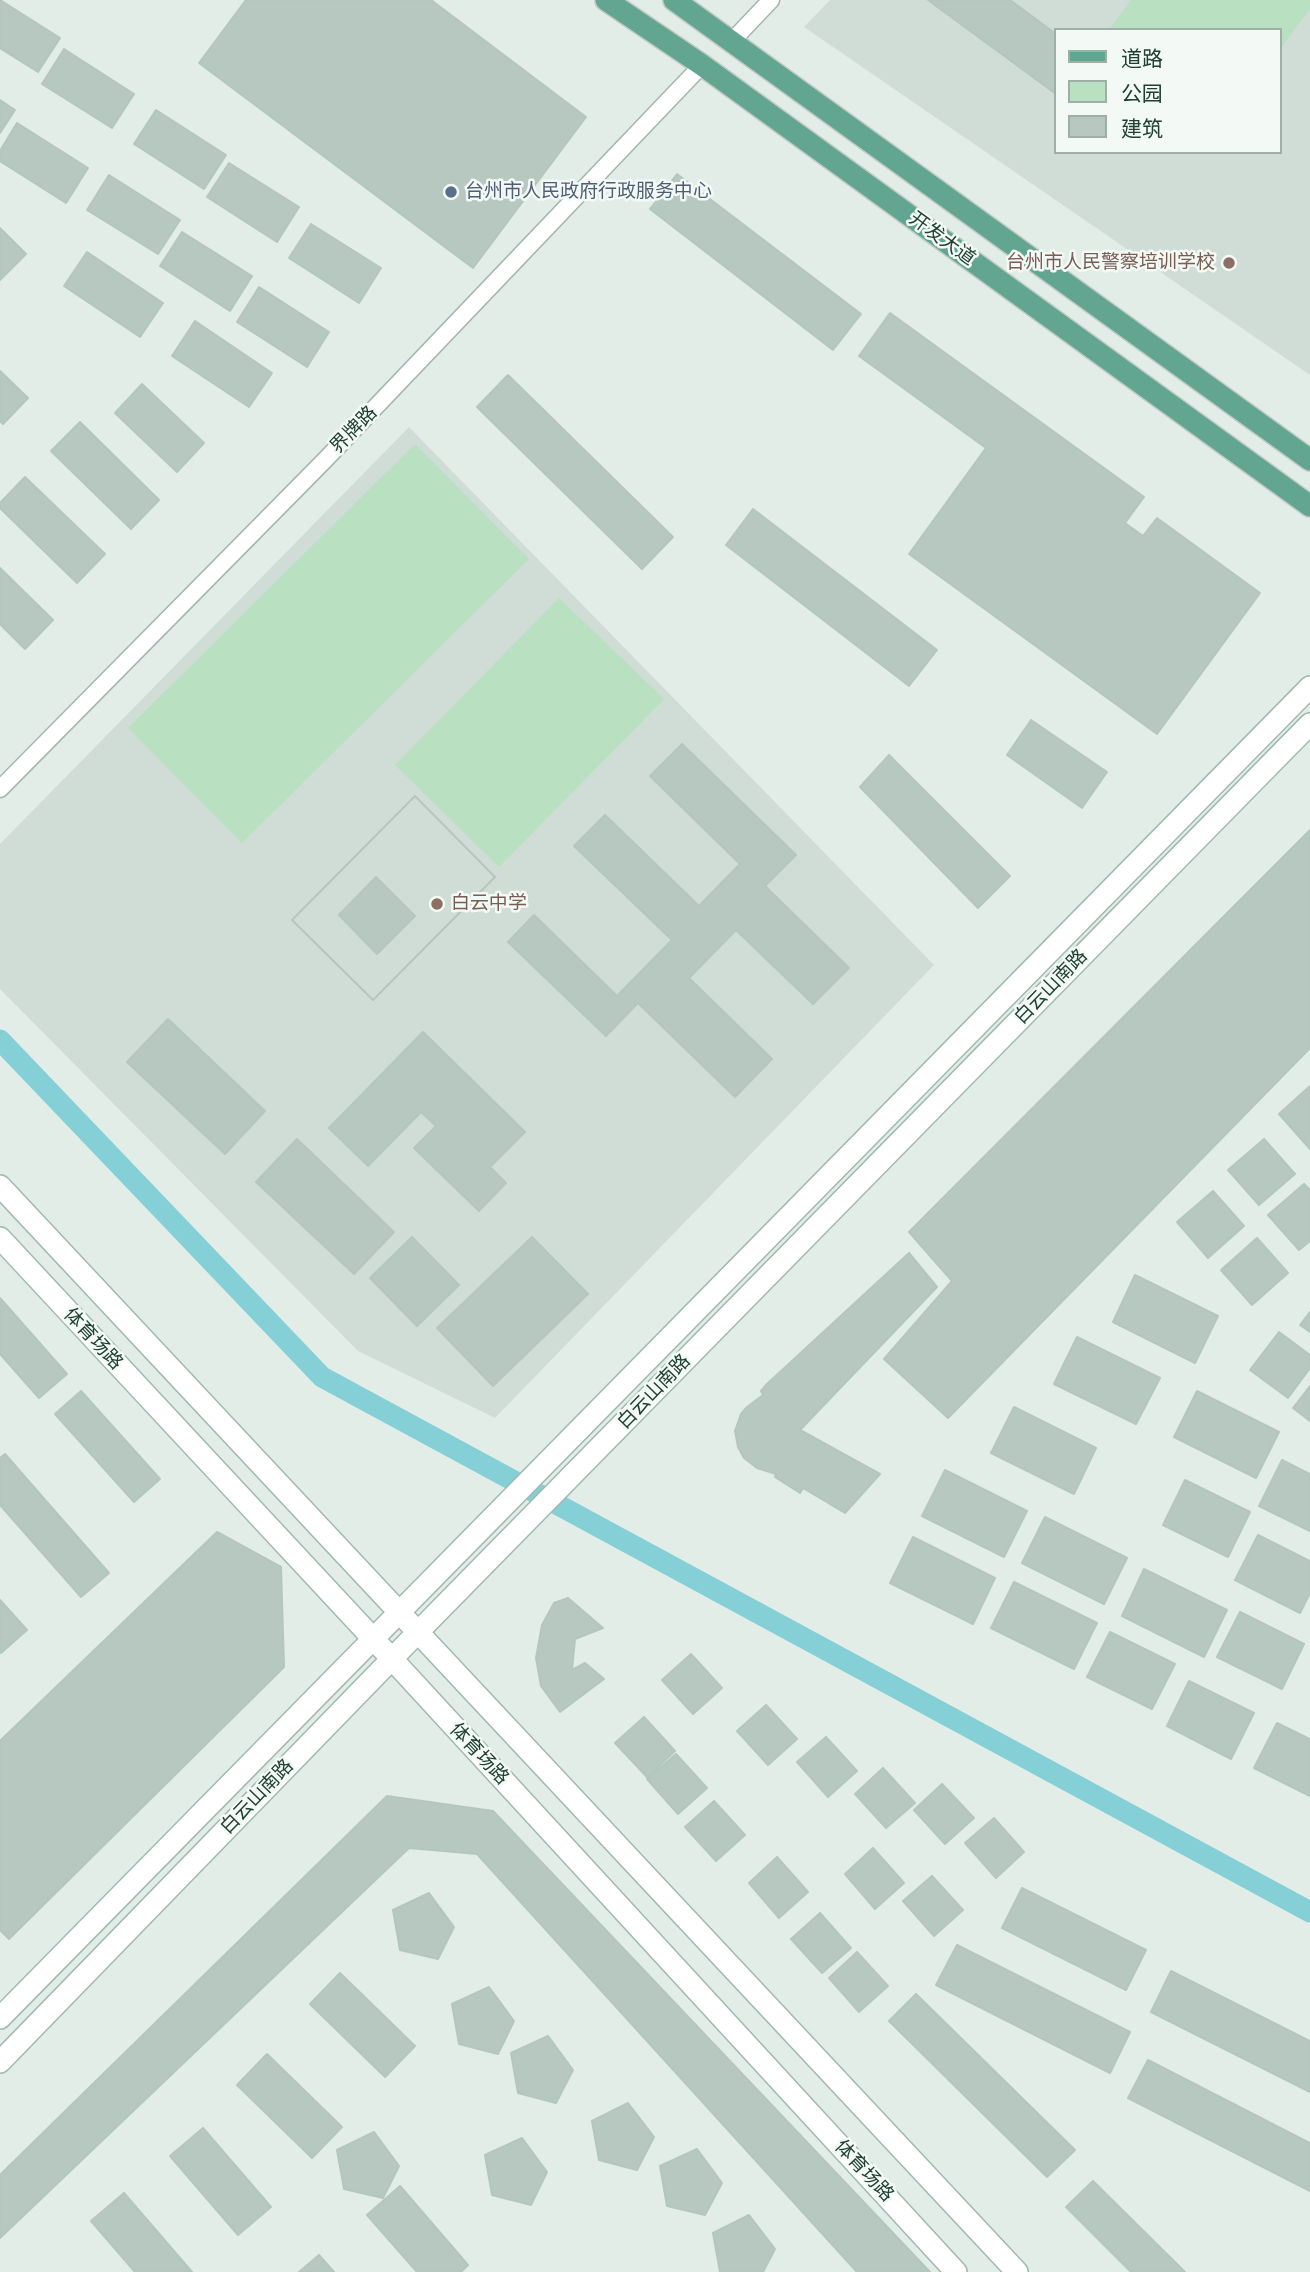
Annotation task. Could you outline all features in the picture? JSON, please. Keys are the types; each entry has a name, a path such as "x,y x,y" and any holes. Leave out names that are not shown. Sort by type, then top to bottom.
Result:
{"main road":[{"name":"开发大道","path":"606,0 702,65 1310,506"},
{"name":"开发大道","path":"674,0 1310,460"},
{"name":"白云山南路","path":"0,2018 1310,687"},
{"name":"白云山南路","path":"0,2062 584,1462 1310,724"},
{"name":"体育场路","path":"0,1186 1017,2272"},
{"name":"体育场路","path":"0,1238 956,2272"}],"street":[{"path":"732,41 771,0"},
{"name":"界牌路","path":"0,789 324,461 702,65"}],"shaded area":[{"name":"台州市人民警察培训学校","path":"830,0 1310,0 1310,375 804,27"},
{"name":"白云中学","path":"409,427 934,965 495,1418 358,1351 0,989 0,844"}],"green space":[{"path":"1131,0 1310,0 1310,9 1282,46 1282,28 1110,28"},
{"path":"415,444 529,559 242,843 128,728"},
{"path":"559,598 664,699 499,867 395,765"}],"building":[{"path":"0,0 60,38 38,72 0,48"},
{"name":"台州市人民政府行政服务中心","path":"246,0 431,0 586,117 473,268 199,63"},
{"path":"928,0 1010,0 1054,33 1054,93"},
{"path":"64,49 134,94 112,128 42,84"},
{"path":"0,100 15,110 0,133"},
{"path":"156,110 226,155 204,189 134,144"},
{"path":"17,123 88,168 66,203 0,161 0,151"},
{"path":"229,163 299,207 277,242 207,197"},
{"path":"677,174 861,314 833,350 650,209"},
{"path":"109,175 180,220 158,254 87,210"},
{"path":"311,224 381,268 359,303 289,258"},
{"path":"0,228 26,254 0,280"},
{"path":"182,232 252,276 230,311 160,266"},
{"path":"87,252 163,303 140,337 64,286"},
{"path":"259,287 329,332 307,367 237,322"},
{"path":"890,313 1144,497 1125,523 1143,536 1157,518 1260,593 1157,734 909,554 986,448 859,356"},
{"path":"195,321 272,373 249,407 172,356"},
{"path":"0,371 28,398 3,424 0,421"},
{"path":"508,375 673,537 642,569 477,407"},
{"path":"142,384 204,443 177,472 115,413"},
{"path":"80,422 159,500 131,529 51,451"},
{"path":"25,477 105,554 77,583 0,508 0,503"},
{"path":"753,509 937,650 909,686 726,545"},
{"path":"0,568 53,620 25,649 0,624"},
{"path":"1031,720 1107,772 1082,808 1007,755"},
{"path":"682,744 796,855 765,886 849,968 813,1004 736,930 689,978 772,1059 735,1097 638,1003 606,1036 508,942 534,915 617,996 672,940 574,846 605,815 699,906 740,864 650,776"},
{"path":"889,755 1010,876 978,908 860,787"},
{"path":"415,796 495,877 373,1000 292,920"},
{"path":"415,796 495,877 373,1000 292,920","holes":["376,877 415,916 377,954 339,915"]},
{"path":"1310,830 1310,1048 948,1418 884,1359 952,1281 909,1232"},
{"path":"168,1019 265,1111 225,1154 127,1062"},
{"path":"423,1032 525,1132 490,1167 506,1183 479,1211 414,1148 436,1126 421,1112 368,1166 329,1128"},
{"path":"1310,1086 1310,1149 1279,1114"},
{"path":"297,1139 394,1232 354,1274 256,1182"},
{"path":"1264,1139 1295,1174 1259,1205 1228,1170"},
{"path":"1304,1184 1310,1190 1310,1241 1299,1250 1268,1215"},
{"path":"1213,1191 1244,1226 1208,1258 1177,1222"},
{"path":"412,1237 459,1285 417,1326 370,1278"},
{"path":"532,1237 588,1294 493,1386 437,1328"},
{"path":"1257,1238 1288,1273 1252,1305 1221,1270"},
{"path":"909,1253 937,1287 800,1430 880,1474 845,1513 803,1488 800,1493 775,1477 776,1474 757,1468 744,1458 738,1447 735,1431 741,1414 763,1395 761,1391 767,1384"},
{"path":"1135,1275 1218,1316 1195,1363 1113,1322"},
{"path":"0,1298 67,1374 39,1398 0,1354"},
{"path":"1310,1312 1310,1332 1300,1325"},
{"path":"1279,1332 1310,1355 1310,1368 1288,1398 1250,1370"},
{"path":"1077,1337 1160,1378 1136,1424 1054,1384"},
{"path":"1310,1386 1310,1421 1293,1408"},
{"path":"81,1391 160,1479 134,1502 55,1414"},
{"path":"1197,1391 1279,1432 1256,1478 1174,1437"},
{"path":"1014,1407 1096,1448 1074,1494 991,1453"},
{"path":"5,1454 109,1573 81,1597 0,1505 0,1458"},
{"path":"1282,1460 1310,1474 1310,1531 1259,1506"},
{"path":"945,1470 1027,1511 1004,1557 922,1516"},
{"path":"1185,1480 1250,1512 1228,1557 1163,1525"},
{"path":"1045,1517 1127,1558 1104,1604 1022,1563"},
{"path":"217,1532 281,1567 284,1667 9,1939 0,1930 0,1741"},
{"path":"1258,1535 1310,1561 1310,1593 1300,1613 1235,1580"},
{"path":"913,1537 995,1578 973,1624 890,1583"},
{"path":"1144,1569 1227,1610 1204,1657 1122,1616"},
{"path":"1014,1582 1097,1623 1074,1669 991,1628"},
{"path":"568,1598 603,1628 575,1639 572,1670 585,1663 604,1679 560,1712 541,1686 536,1658 542,1625 554,1603"},
{"path":"0,1600 27,1630 1,1653 0,1652"},
{"path":"1240,1612 1304,1644 1282,1689 1217,1657"},
{"path":"1110,1632 1175,1664 1152,1709 1087,1677"},
{"path":"691,1654 722,1688 693,1714 662,1680"},
{"path":"1189,1681 1254,1713 1231,1759 1167,1726"},
{"path":"766,1705 797,1739 768,1765 737,1731"},
{"path":"644,1717 675,1751 647,1777 615,1743"},
{"path":"1277,1723 1310,1739 1310,1796 1254,1768"},
{"path":"826,1737 857,1771 828,1797 797,1762"},
{"path":"676,1754 707,1788 678,1814 647,1779"},
{"path":"883,1768 915,1803 886,1828 855,1794"},
{"path":"942,1784 974,1818 945,1844 914,1810"},
{"path":"387,1796 493,1811 930,2272 857,2272 477,1854 409,1848 0,2238 0,2175"},
{"path":"714,1801 745,1835 716,1861 685,1827"},
{"path":"994,1818 1024,1852 996,1878 965,1843"},
{"path":"873,1848 904,1883 875,1909 845,1874"},
{"path":"777,1857 808,1892 779,1918 749,1883"},
{"path":"932,1876 963,1910 934,1936 903,1901"},
{"path":"1022,1888 1146,1950 1126,1990 1002,1928"},
{"path":"429,1893 454,1927 438,1959 400,1950 393,1910"},
{"path":"820,1913 851,1948 822,1973 791,1939"},
{"path":"957,1945 1130,2032 1110,2073 936,1985"},
{"path":"857,1952 888,1986 859,2012 829,1978"},
{"path":"1171,1971 1310,2041 1310,2092 1151,2012"},
{"path":"340,1973 415,2046 385,2077 310,2004"},
{"path":"489,1987 514,2021 498,2054 459,2044 452,2004"},
{"path":"916,1994 1075,2150 1047,2177 889,2021"},
{"path":"548,2036 573,2070 556,2103 518,2093 511,2053"},
{"path":"267,2054 342,2127 312,2158 237,2085"},
{"path":"1148,2060 1310,2143 1310,2191 1128,2098"},
{"path":"628,2103 654,2137 637,2170 599,2160 592,2121"},
{"path":"203,2128 271,2207 238,2235 170,2156"},
{"path":"374,2132 399,2166 383,2198 344,2189 337,2150"},
{"path":"522,2138 547,2172 531,2205 492,2195 485,2155"},
{"path":"697,2149 722,2183 705,2215 667,2206 660,2166"},
{"path":"1093,2181 1185,2272 1131,2272 1066,2207"},
{"path":"400,2186 468,2265 461,2272 417,2272 367,2215"},
{"path":"124,2193 192,2272 135,2272 91,2221"},
{"path":"749,2215 775,2249 763,2272 720,2272 713,2233"},
{"path":"319,2255 334,2272 299,2272"}],"waterway":[{"path":"0,1040 322,1377 1310,1912"}],"place":[{"name":"台州市人民政府行政服务中心","path":"451,192"},
{"name":"台州市人民警察培训学校","path":"1229,263"},
{"name":"白云中学","path":"437,904"}]}
